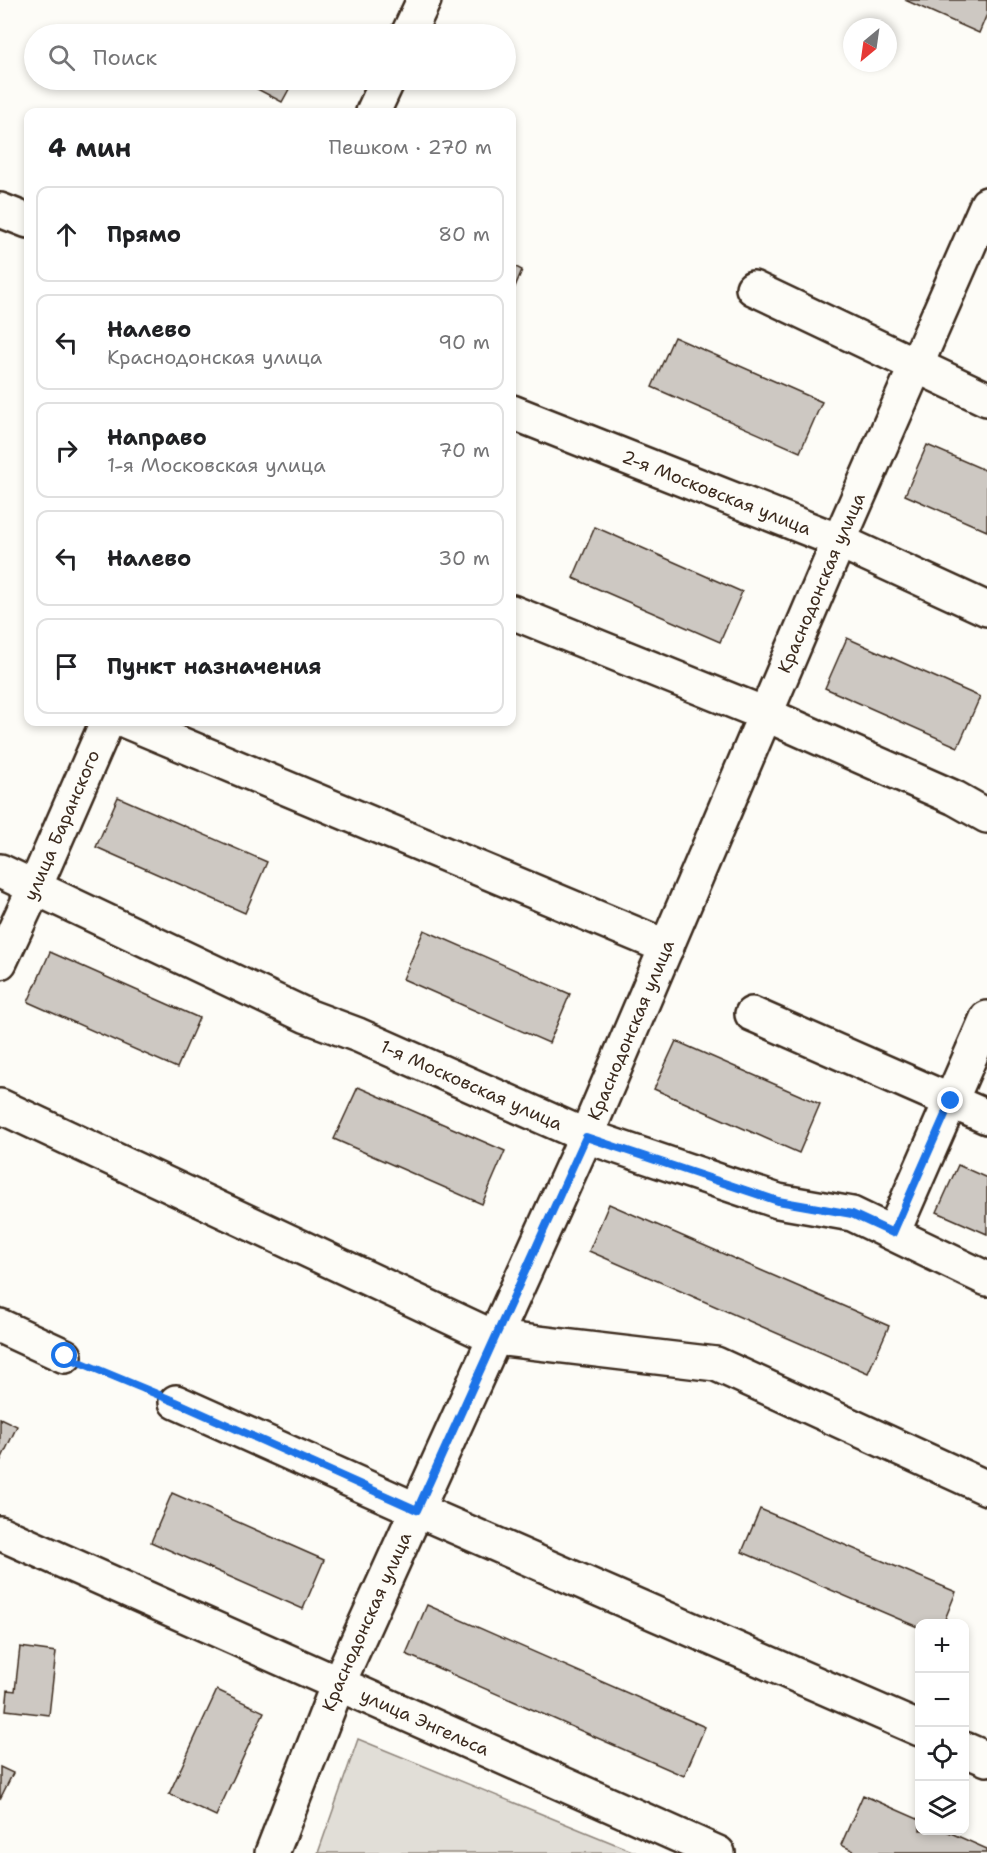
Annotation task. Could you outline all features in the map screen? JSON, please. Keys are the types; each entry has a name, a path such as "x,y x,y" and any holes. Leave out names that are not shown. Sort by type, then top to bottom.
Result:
{"street":[{"path":"413,24 424,0"},
{"path":"375,108 383,90"},
{"name":"Краснодонская улица","path":"272,1853 338,1684 586,1137 839,541 987,204"},
{"path":"0,210 24,219"},
{"path":"753,288 987,399"},
{"name":"2-я Московская улица","path":"516,414 839,541 987,609"},
{"path":"516,614 765,714 955,798 987,816"},
{"name":"улица Баранского","path":"0,962 35,888 105,726"},
{"path":"138,726 667,947"},
{"name":"1-я Московская улица","path":"0,871 307,1016 358,1035 586,1137 778,1201 852,1214 987,1280"},
{"path":"752,1014 987,1117"},
{"path":"893,1233 987,1018"},
{"path":"0,1106 495,1338 716,1364 987,1488"},
{"path":"0,1326 65,1356"},
{"path":"176,1402 417,1510 915,1727"},
{"name":"улица Энгельса","path":"0,1533 718,1853"},
{"path":"969,1751 987,1759"}],"path":[{"path":"65,1356 176,1402"}],"shaded area":[{"path":"358,1739 637,1853 318,1853"}],"building":[{"path":"905,0 987,0 987,14 979,33"},
{"path":"259,90 289,90 282,102"},
{"path":"516,267 522,270 516,284"},
{"path":"674,337 822,402 800,452 652,387"},
{"path":"927,445 987,471 987,531 905,495"},
{"path":"595,527 742,592 720,642 573,578"},
{"path":"847,638 980,697 958,747 825,688"},
{"path":"118,797 267,862 245,913 96,847"},
{"path":"424,930 570,994 549,1043 403,979"},
{"path":"50,952 199,1018 177,1068 28,1002"},
{"path":"676,1041 820,1104 799,1153 654,1089"},
{"path":"358,1087 505,1151 482,1204 334,1139"},
{"path":"958,1165 987,1178 987,1234 937,1212"},
{"path":"609,1204 889,1326 868,1373 589,1251"},
{"path":"0,1418 17,1426 0,1462"},
{"path":"172,1493 324,1560 303,1609 151,1542"},
{"path":"760,1509 956,1592 945,1619 915,1619 915,1626 742,1552"},
{"path":"427,1605 705,1727 684,1776 406,1654"},
{"path":"20,1647 56,1652 49,1715 6,1710 8,1690 15,1691"},
{"path":"217,1690 264,1712 216,1816 169,1794"},
{"path":"0,1767 13,1773 0,1799"},
{"path":"863,1795 915,1818 915,1835 955,1835 987,1849 987,1853 858,1853 841,1845"}],"route":[{"path":"65,1356 176,1402 417,1510 586,1137 778,1201 852,1214 893,1233 951,1101"}]}
